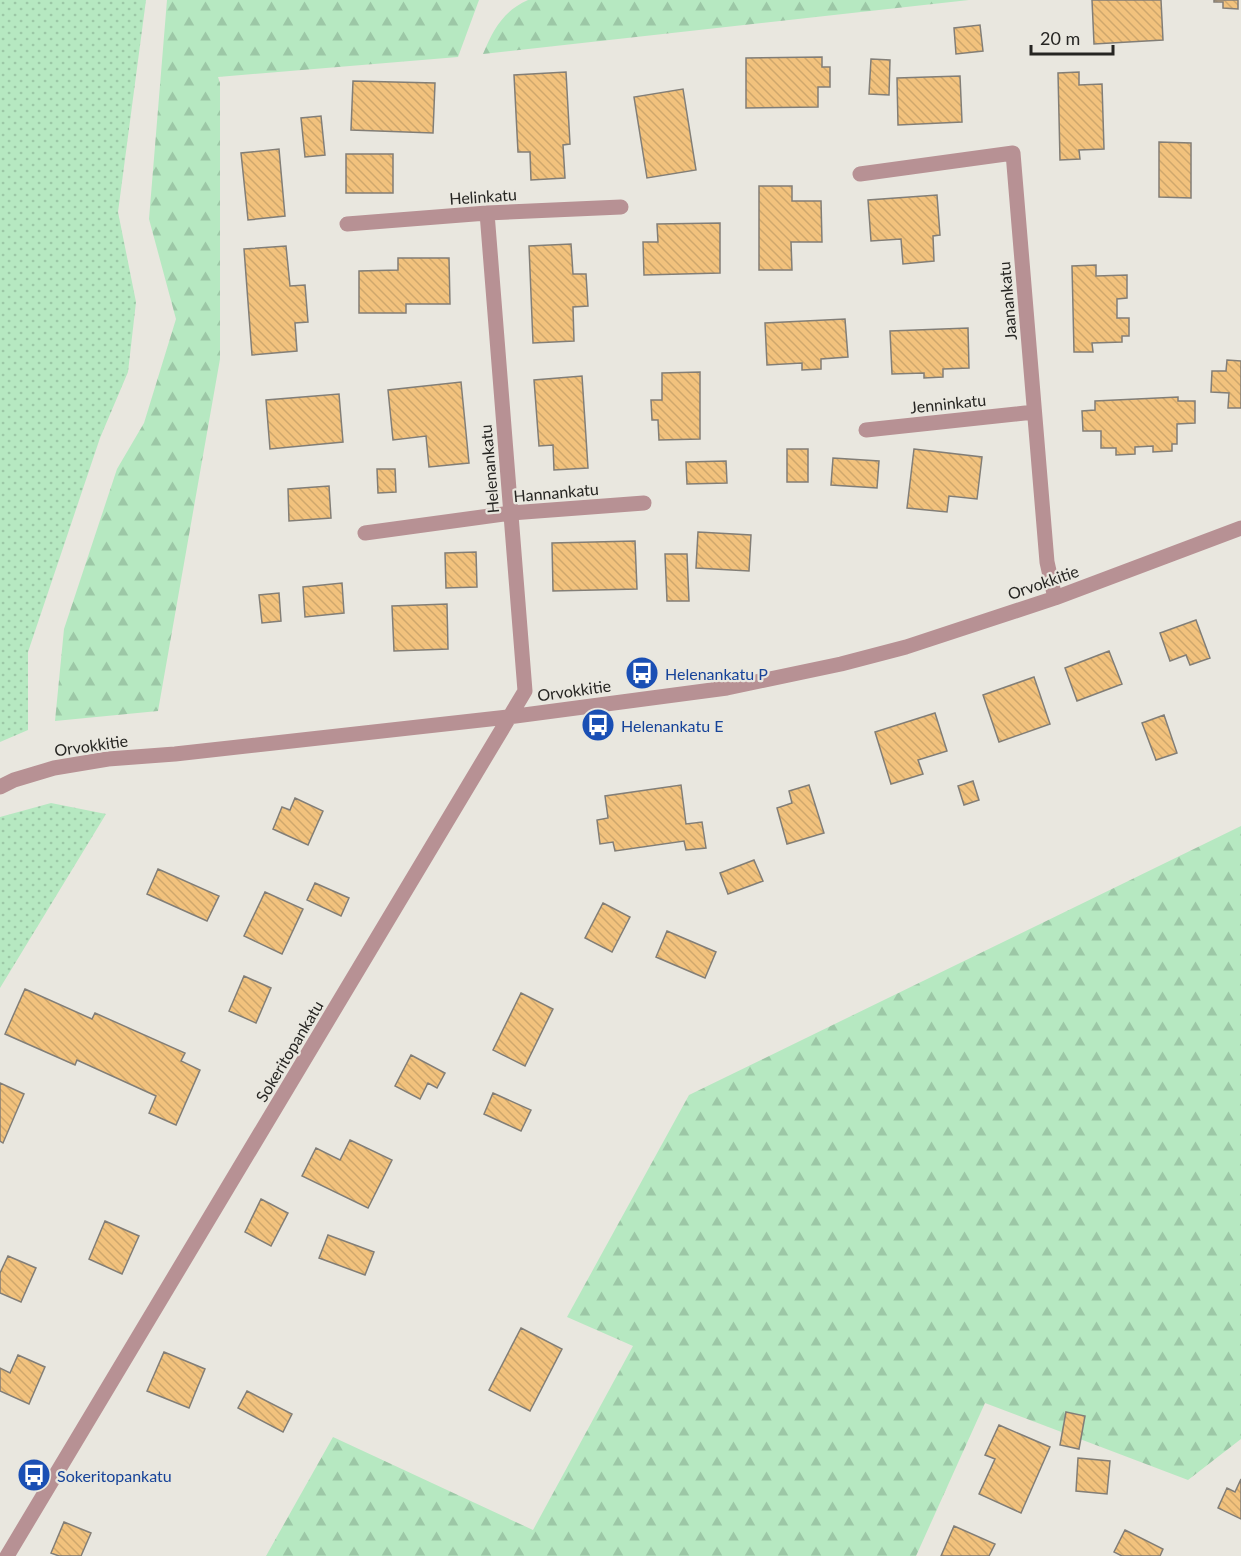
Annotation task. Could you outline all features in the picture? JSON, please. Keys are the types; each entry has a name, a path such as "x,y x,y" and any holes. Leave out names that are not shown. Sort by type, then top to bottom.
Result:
{"street":[{"name":"Jaanankatu","path":"860,174 1013,153 1047,562 1055,598"},
{"name":"Helinkatu","path":"347,224 487,213 621,207"},
{"name":"Helenankatu","path":"487,213 525,691 508,717"},
{"name":"Jenninkatu","path":"866,430 1034,412"},
{"name":"Hannankatu","path":"364,533 511,513 644,502"},
{"name":"Orvokkitie","path":"0,787 14,780 54,768 108,759 175,754 508,717 727,688 906,647 1055,598 1241,528"},
{"name":"Sokeritopankatu","path":"7,1556 492,748 508,717"}],"green space":[{"path":"0,0 146,0 118,212 136,302 128,372 100,438 28,652 28,730 0,742"},
{"path":"167,0 479,0 458,57 218,77 220,83 220,359 158,711 55,721 64,629 117,469 144,423 176,319 149,219"},
{"path":"528,0 969,0 483,54 505,16 519,4"},
{"path":"51,803 106,814 0,988 0,817"},
{"path":"1241,826 1241,1439 1188,1480 985,1403 916,1556 266,1556 333,1437 533,1530 633,1346 567,1317 689,1095"}],"building":[{"path":"1092,0 1161,0 1163,40 1094,44"},
{"path":"1214,0 1238,0 1238,9 1223,8 1223,2 1214,2"},
{"path":"980,25 983,51 956,54 954,28"},
{"path":"822,57 822,67 830,67 830,87 818,87 818,107 746,108 746,58"},
{"path":"871,59 890,60 889,95 869,94"},
{"path":"566,72 570,144 563,145 565,178 531,180 530,152 518,152 514,75"},
{"path":"1079,72 1079,85 1102,84 1104,149 1079,150 1080,159 1060,160 1058,73"},
{"path":"960,76 962,122 898,125 897,78"},
{"path":"353,81 435,83 433,133 351,130"},
{"path":"683,89 696,170 647,178 634,97"},
{"path":"321,116 325,155 305,157 301,118"},
{"path":"1159,142 1191,143 1191,198 1159,197"},
{"path":"279,149 285,216 248,220 241,153"},
{"path":"346,154 393,154 393,193 346,193"},
{"path":"759,186 792,186 792,201 821,201 822,242 791,242 792,270 759,270"},
{"path":"937,195 940,235 933,236 934,261 903,264 901,239 871,241 868,200"},
{"path":"720,223 720,273 644,275 643,242 658,242 657,224"},
{"path":"571,244 573,274 586,274 588,306 573,307 574,341 533,343 529,246"},
{"path":"286,246 290,286 305,285 308,322 295,323 297,351 252,355 244,249"},
{"path":"398,258 449,258 450,304 406,304 406,313 359,313 359,271 398,270"},
{"path":"1096,265 1096,276 1127,275 1127,298 1117,299 1117,318 1129,318 1129,336 1122,336 1122,342 1092,343 1093,352 1074,352 1072,266"},
{"path":"845,319 848,357 821,359 821,369 802,370 802,363 767,365 765,323"},
{"path":"968,328 969,368 943,369 943,377 924,378 924,373 892,374 890,331"},
{"path":"1227,360 1241,361 1241,408 1228,408 1229,393 1211,392 1212,371 1226,371"},
{"path":"700,372 700,439 659,440 658,420 652,420 651,400 662,400 662,373"},
{"path":"582,376 588,468 554,470 553,445 539,446 534,380"},
{"path":"461,382 469,463 429,467 426,436 393,440 388,390"},
{"path":"339,394 343,442 270,449 266,400"},
{"path":"1178,397 1178,401 1195,401 1195,423 1177,424 1177,444 1172,444 1172,451 1153,452 1153,446 1135,447 1135,454 1116,455 1116,448 1101,448 1101,431 1083,431 1082,411 1095,410 1095,401"},
{"path":"787,449 808,449 808,482 787,482"},
{"path":"914,449 982,457 977,499 949,496 947,512 907,508"},
{"path":"833,458 879,461 877,488 831,485"},
{"path":"726,461 727,483 687,484 686,462"},
{"path":"377,469 395,469 396,492 378,493"},
{"path":"329,486 331,518 289,521 288,489"},
{"path":"698,532 751,535 749,571 696,568"},
{"path":"635,541 637,589 553,591 552,543"},
{"path":"476,552 477,587 446,588 445,553"},
{"path":"665,554 687,554 689,601 667,601"},
{"path":"342,583 344,613 305,617 303,587"},
{"path":"279,593 281,621 262,623 259,595"},
{"path":"447,604 448,649 394,651 392,606"},
{"path":"1196,620 1210,658 1190,665 1186,655 1170,661 1160,633"},
{"path":"1109,651 1122,684 1077,701 1065,668"},
{"path":"1034,677 1050,724 999,742 983,695"},
{"path":"935,713 947,751 918,760 923,774 891,784 875,732"},
{"path":"1164,715 1177,753 1156,760 1142,723"},
{"path":"973,781 979,800 964,805 958,786"},
{"path":"681,785 686,824 702,822 706,848 686,850 684,841 615,851 613,842 600,844 597,820 608,818 605,796"},
{"path":"809,785 824,833 787,844 777,808 792,803 789,791"},
{"path":"295,798 323,811 308,845 273,829 282,807 290,810"},
{"path":"754,860 763,881 728,894 720,873"},
{"path":"158,869 219,896 207,921 147,894"},
{"path":"315,883 349,898 341,916 307,900"},
{"path":"265,892 303,909 282,954 244,936"},
{"path":"603,903 630,917 612,952 585,938"},
{"path":"667,931 716,952 705,978 656,957"},
{"path":"244,976 271,988 256,1023 229,1011"},
{"path":"25,989 92,1019 95,1013 185,1053 181,1061 200,1070 176,1125 149,1113 156,1096 77,1060 75,1065 5,1034"},
{"path":"521,993 553,1009 525,1066 493,1050"},
{"path":"411,1055 445,1073 437,1088 428,1083 420,1099 395,1086"},
{"path":"0,1083 24,1094 3,1143 0,1141"},
{"path":"493,1093 531,1110 521,1131 484,1114"},
{"path":"350,1140 392,1160 368,1208 302,1176 316,1148 340,1160"},
{"path":"261,1199 288,1213 271,1246 245,1232"},
{"path":"105,1221 139,1236 122,1274 89,1259"},
{"path":"328,1235 374,1252 365,1275 319,1258"},
{"path":"8,1256 36,1268 21,1302 0,1293 0,1273"},
{"path":"521,1328 562,1349 530,1411 489,1390"},
{"path":"164,1352 205,1369 189,1408 147,1391"},
{"path":"18,1355 45,1367 29,1404 0,1391 0,1368 10,1373"},
{"path":"247,1391 292,1414 283,1432 238,1408"},
{"path":"1066,1412 1085,1416 1079,1449 1060,1445"},
{"path":"999,1425 1050,1447 1021,1513 979,1494 995,1459 985,1455"},
{"path":"1078,1458 1110,1461 1107,1494 1076,1491"},
{"path":"1241,1479 1241,1519 1218,1508 1227,1488 1235,1492"},
{"path":"64,1522 91,1533 81,1556 59,1556 51,1553"},
{"path":"954,1526 995,1544 989,1556 941,1556"},
{"path":"1125,1530 1163,1549 1160,1556 1122,1556 1114,1552"}],"place":[{"name":"Helenankatu P","path":"642,673"},
{"name":"Helenankatu E","path":"598,725"},
{"name":"Sokeritopankatu","path":"34,1475"}]}
